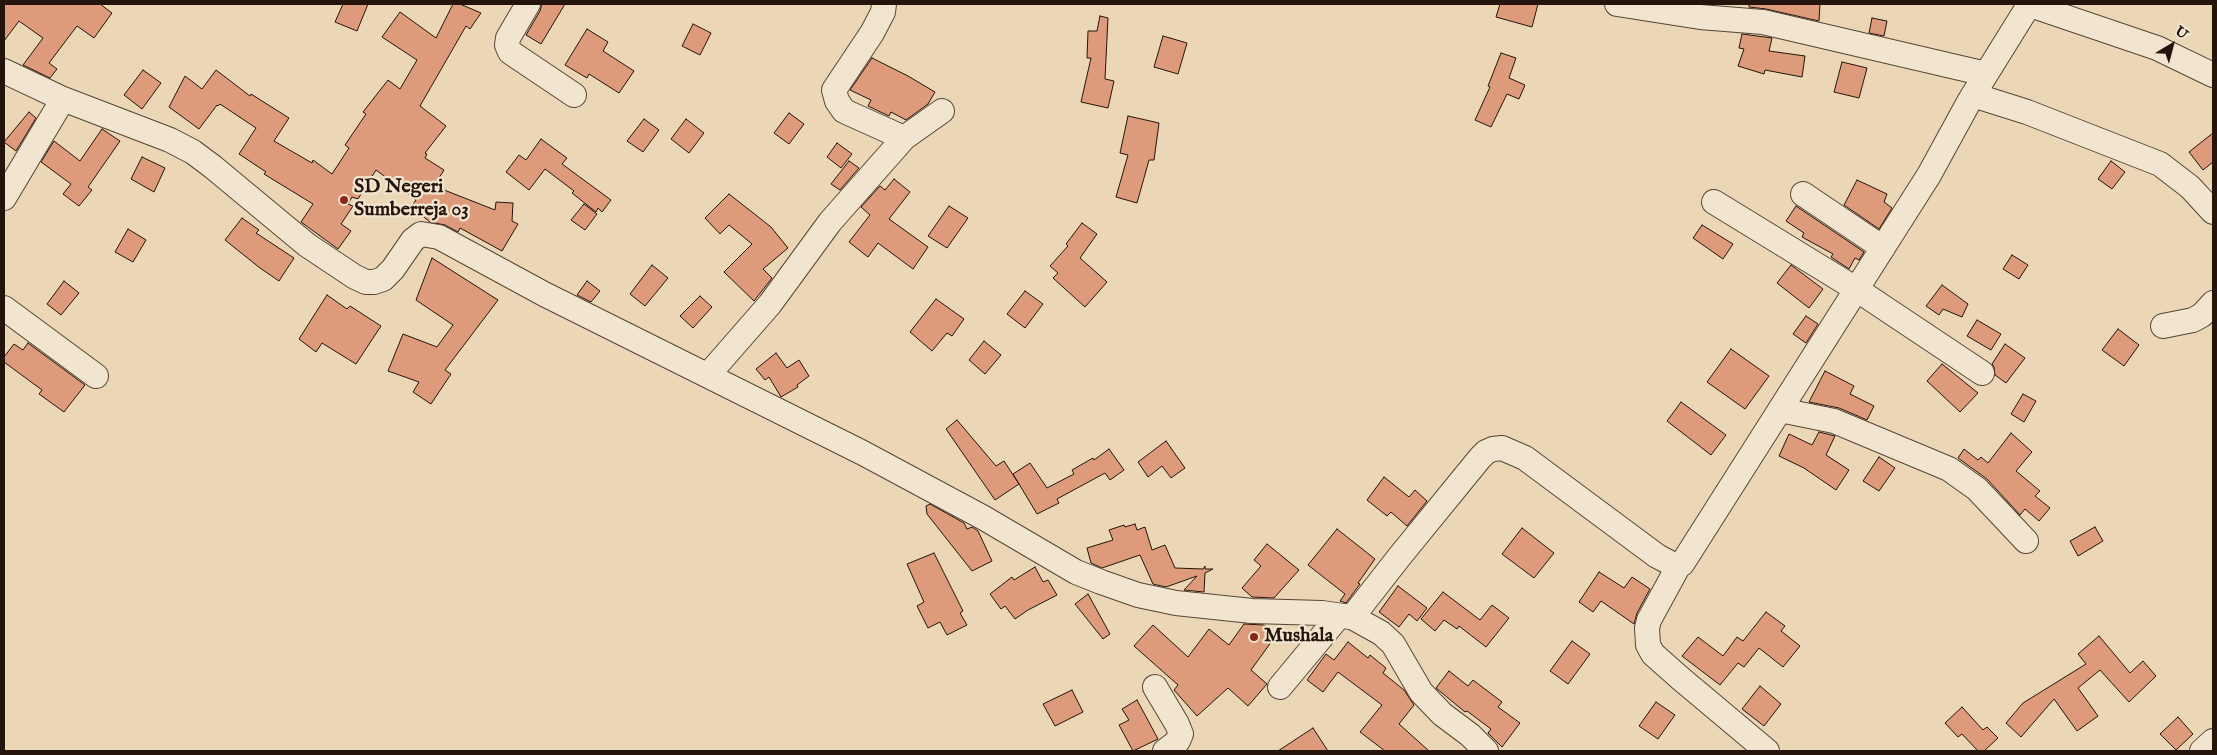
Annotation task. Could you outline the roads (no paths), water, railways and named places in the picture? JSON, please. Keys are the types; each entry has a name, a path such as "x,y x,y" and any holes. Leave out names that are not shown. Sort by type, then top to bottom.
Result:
{"street":[{"path":"528,4 508,38 507,46 510,52 574,95"},
{"path":"884,4 884,12 872,33 834,90 837,101 844,111 904,138"},
{"path":"1617,4 1700,17 1762,22 1986,74"},
{"path":"1767,751 1653,654 1648,645 1646,628 1680,565 1688,557 1929,175 1973,95 2028,4 2157,48 2213,75"},
{"path":"4,71 62,99 170,140 192,152 213,167 307,245 355,277 366,282 383,279 393,269 413,240 422,234 439,237 544,294 897,471 984,518 1054,560 1101,582 1138,594 1176,603 1252,610 1322,613 1345,616 1375,628 1393,644 1422,692 1442,714 1470,735 1486,751"},
{"path":"1973,95 2027,112 2160,164 2190,187 2213,212"},
{"path":"4,198 62,99"},
{"path":"708,375 770,304 830,222 904,138 942,111"},
{"path":"1803,194 1883,248"},
{"path":"1714,202 1856,289 1982,373"},
{"path":"2163,326 2193,320 2202,315 2213,303"},
{"path":"4,308 96,376"},
{"path":"1780,410 1834,421 1949,468 1977,488 2026,541"},
{"path":"1280,687 1345,616 1480,458 1493,448 1502,448 1525,458 1657,556 1667,562 1680,565"},
{"path":"1155,687 1178,724 1181,734 1178,741 1166,751"},
{"path":"2202,751 2213,741"}],"place":[{"name":"SD Negeri Sumberreja 03","path":"344,200"},
{"name":"Mushala","path":"1254,637"}]}
